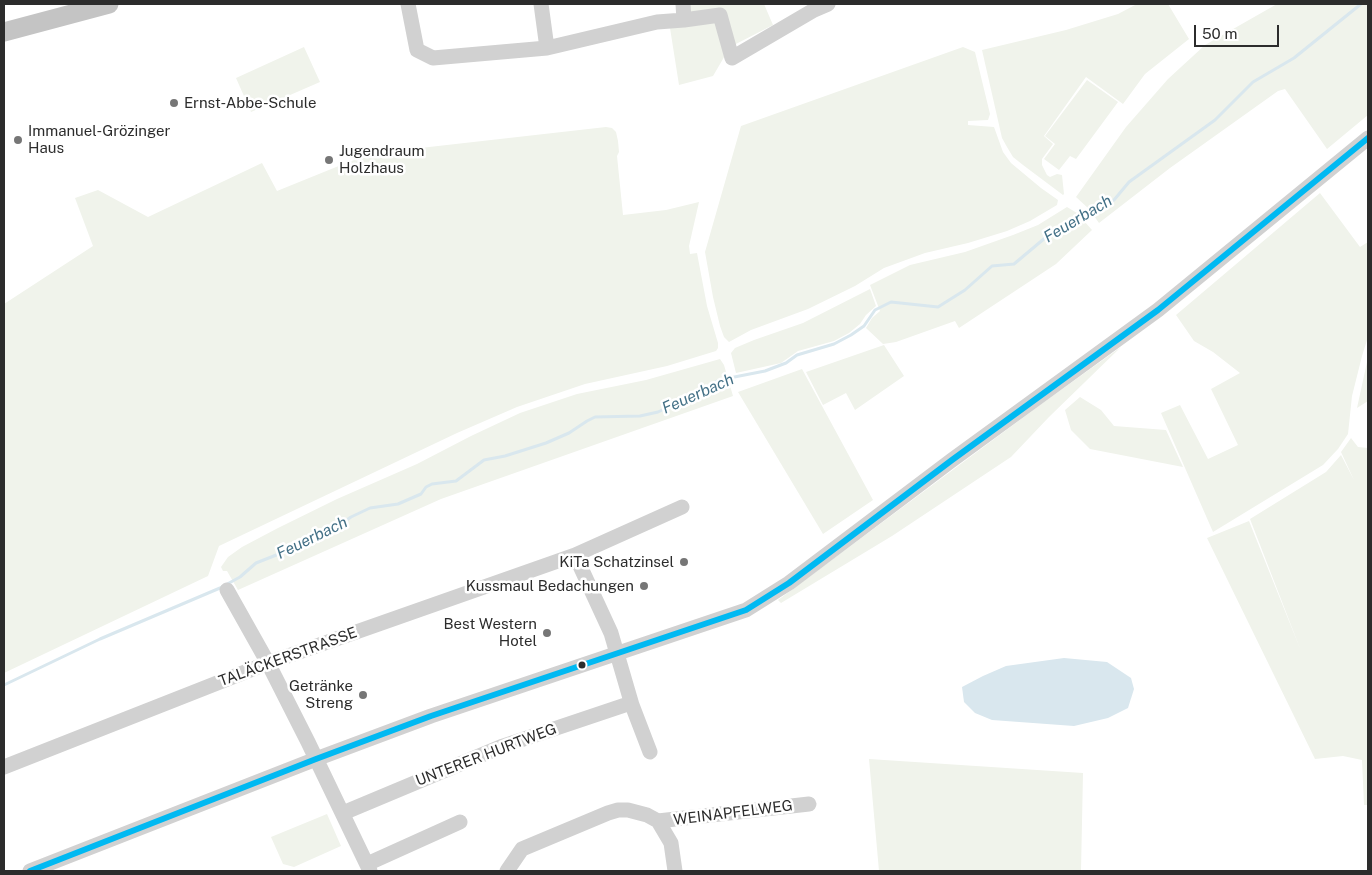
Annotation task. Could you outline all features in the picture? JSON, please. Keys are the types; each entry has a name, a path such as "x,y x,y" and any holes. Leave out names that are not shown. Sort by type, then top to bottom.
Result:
{"main road":[{"path":"4,32 66,9 109,4"}],"street":[{"path":"408,4 417,50 433,58 547,48 657,22 720,15 732,58 814,7 828,4"},
{"path":"541,4 547,48"},
{"path":"683,4 684,20"},
{"path":"30,871 431,716 741,612 763,600 1158,310 1368,138"},
{"name":"TALÄCKERSTRASSE","path":"4,767 268,663 575,555 682,508"},
{"path":"575,555 610,634 631,703 650,752"},
{"path":"227,590 268,663 344,813 368,868 460,822"},
{"name":"UNTERER HURTWEG","path":"344,813 503,746 631,703"},
{"name":"WEINAPFELWEG","path":"658,822 809,804"},
{"path":"507,871 522,849 618,810 628,810 647,815 658,822 671,843 675,871"}],"shaded area":[{"path":"687,4 764,4 773,25 730,47 713,76 679,85 670,28"},
{"path":"1137,4 1168,4 1189,39 1145,74 1123,104 1086,77 1044,136 1053,144 1042,159 1042,165 1050,177 1057,174 1062,175 1063,195 1013,157 1007,147 1002,138 982,50 1066,30 1118,14"},
{"path":"1277,4 1368,4 1368,115 1327,149 1285,89 1278,91 1170,168 1099,223 1089,209 1076,197 1126,127 1168,79 1205,45"},
{"path":"304,47 320,82 251,112 236,78"},
{"path":"963,47 975,52 990,114 988,120 968,121 968,125 994,127 1003,152 1011,163 1058,200 1057,205 1030,221 1007,231 925,253 884,268 855,286 808,309 751,330 729,342 724,337 720,326 705,252 741,126"},
{"path":"1087,80 1118,102 1076,159 1070,156 1059,170 1044,159 1055,144 1045,136"},
{"path":"606,127 612,128 616,132 618,141 619,152 617,156 623,215 666,210 699,202 689,246 690,254 697,253 707,306 718,343 716,351 667,366 585,384 517,407 457,433 219,546 208,576 4,673 4,304 93,246 75,198 98,190 148,217 262,163 277,191 351,161 385,152"},
{"path":"1320,193 1360,247 1368,242 1368,337 1352,396 1348,434 1338,449 1323,465 1213,532 1161,413 1180,405 1208,459 1238,445 1211,389 1240,373 1213,352 1194,341 1176,315"},
{"path":"1067,207 1077,213 1092,230 1056,264 959,328 955,321 896,342 883,344 866,328 872,318 880,311 870,285 910,265 965,252 1013,235 1038,225"},
{"path":"870,289 876,306 849,333 834,341 798,351 781,363 736,373 731,353 735,348 803,323"},
{"path":"884,345 904,376 855,410 846,393 823,405 806,372"},
{"path":"1121,347 1011,457 892,536 781,603 778,600 1040,405"},
{"path":"720,359 724,365 733,396 441,499 238,590 227,571 223,571 221,567 228,557 242,547 278,528 337,499 417,464 520,413 577,394 646,380"},
{"path":"1368,359 1368,401 1357,408 1367,362"},
{"path":"802,369 873,500 823,534 738,392"},
{"path":"1080,397 1101,410 1114,426 1166,430 1183,467 1090,449 1071,430 1065,410"},
{"path":"1351,438 1358,447 1368,448 1368,805 1364,805 1362,760 1343,756 1315,759 1207,538 1249,521 1301,651 1250,519 1326,472 1341,455 1354,480 1341,452"},
{"path":"1064,658 1107,662 1131,678 1134,689 1128,708 1108,718 1074,726 992,720 975,713 964,702 962,687 983,676 1006,666"},
{"path":"869,759 1083,773 1081,871 879,871"},
{"path":"327,814 341,846 294,867 283,864 271,837"}],"waterway":[{"name":"Feuerbach","path":"4,685 100,639 220,588 240,577 256,563 322,537 351,517 370,508 398,504 421,494 426,487 432,484 456,481 484,460 505,456 546,443 569,433 595,417 640,416 658,412 698,393 719,380 765,371 786,363 797,355 834,344 851,335 864,326 875,310 891,302 938,307 965,290 992,266 1014,264 1045,238 1073,226 1114,200 1129,182 1215,120 1253,82 1294,58 1361,4"}],"transit line":[{"path":"30,871 431,716 746,610 789,583 952,460 1158,310 1368,138"}],"place":[{"name":"Ernst-Abbe-Schule","path":"174,103"},
{"name":"Immanuel-Grözinger Haus","path":"18,140"},
{"name":"Jugendraum Holzhaus","path":"329,160"},
{"name":"KiTa Schatzinsel","path":"684,562"},
{"name":"Kussmaul Bedachungen","path":"644,586"},
{"name":"Best Western Hotel","path":"547,633"},
{"name":"Getränke Streng","path":"363,695"}]}
